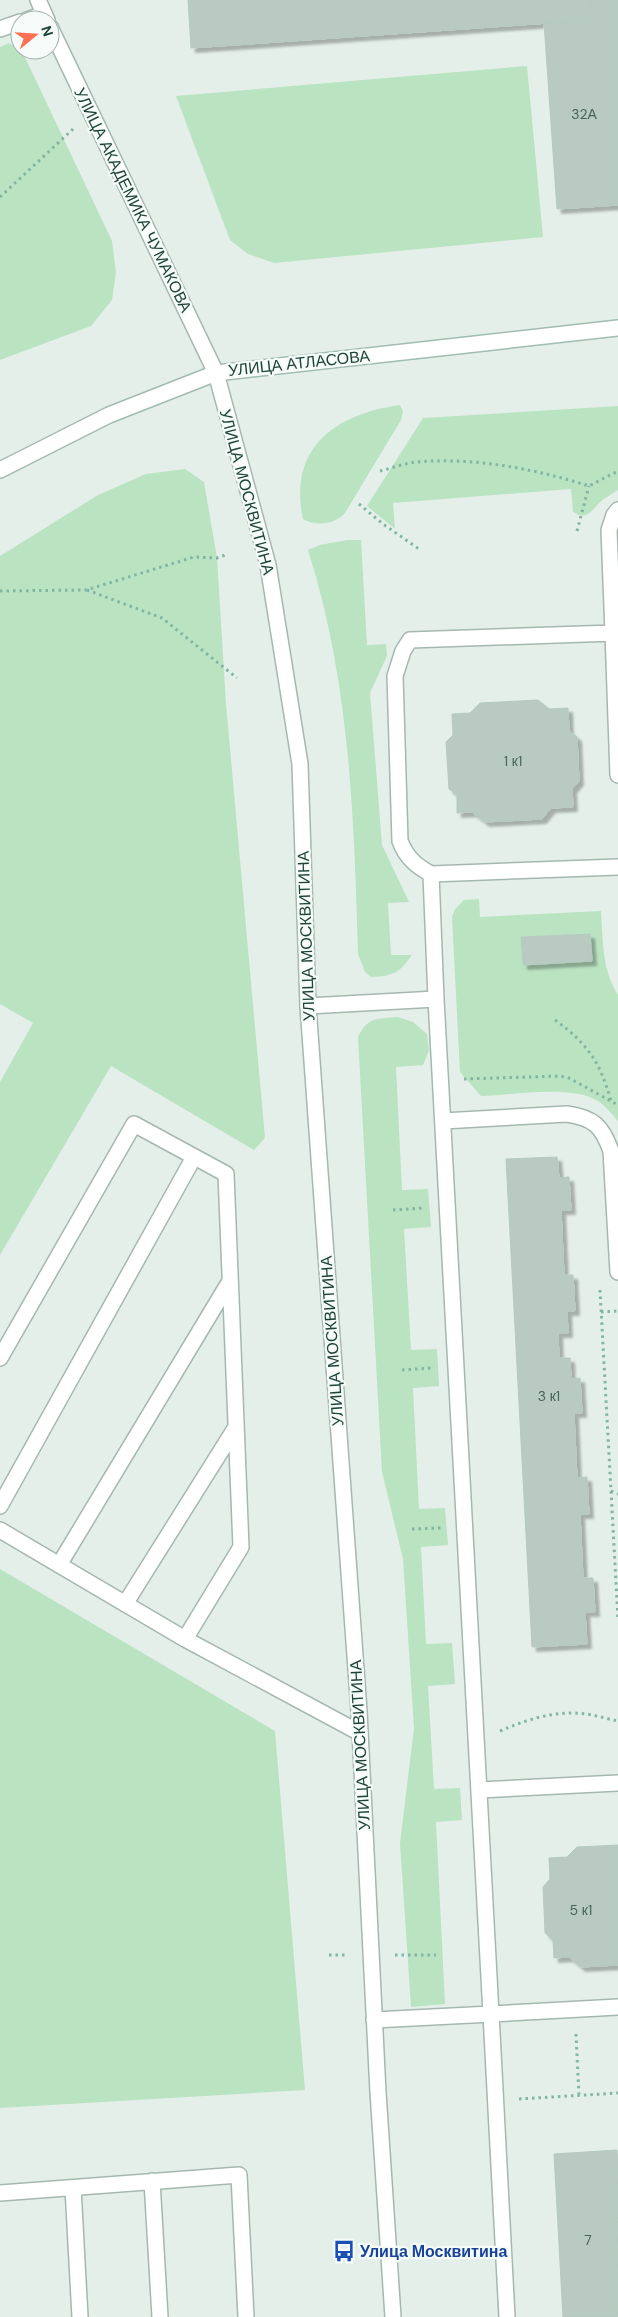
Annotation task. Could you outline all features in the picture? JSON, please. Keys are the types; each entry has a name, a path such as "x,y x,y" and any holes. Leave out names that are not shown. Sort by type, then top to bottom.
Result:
{"street":[{"name":"УЛИЦА АКАДЕМИКА ЧУМАКОВА","path":"60,47 216,373"},
{"name":"УЛИЦА АТЛАСОВА","path":"0,470 110,415 216,373 618,328"},
{"name":"УЛИЦА МОСКВИТИНА","path":"216,373 268,565 300,764 308,1006 360,1733 374,2020 392,2317"},
{"path":"618,510 608,530 617,706 618,776"},
{"path":"613,633 410,640 403,651 395,676 400,841 411,861 431,874 618,867"},
{"path":"431,874 436,999 507,2317"},
{"path":"308,1006 436,999"},
{"path":"443,1121 567,1114 582,1116 594,1122 604,1133 611,1151 618,1272"},
{"path":"0,1358 134,1124 226,1174 241,1547 185,1639"},
{"path":"0,1506 194,1157"},
{"path":"59,1565 230,1281"},
{"path":"125,1604 236,1427"},
{"path":"0,1530 185,1639 360,1733"},
{"path":"479,1790 618,1783"},
{"path":"374,2020 618,2007"},
{"path":"0,2193 239,2175 246,2317"},
{"path":"152,2181 160,2317"},
{"path":"73,2188 80,2317"}],"path":[{"path":"0,197 74,127"},
{"path":"380,471 416,462 457,462 516,468 555,475 589,486 618,471"},
{"path":"577,531 589,486"},
{"path":"359,504 390,530 419,549"},
{"path":"0,591 86,590 194,557 217,558 228,554"},
{"path":"86,590 162,618 237,678"},
{"path":"555,1020 571,1032 592,1054 604,1074 611,1101"},
{"path":"441,1081 560,1076 618,1105"},
{"path":"600,1283 618,1620"},
{"path":"601,1312 618,1311"},
{"path":"611,1491 618,1494"},
{"path":"494,1733 546,1715 564,1713 588,1714 618,1721"},
{"path":"574,2010 579,2096"},
{"path":"496,2100 618,2094"}],"green space":[{"path":"9,43 10,60 26,60 112,241 116,272 112,300 91,326 0,360 0,47"},
{"path":"527,66 543,237 274,263 248,254 230,240 176,96"},
{"path":"400,405 403,411 401,420 345,513 336,520 320,524 303,519 300,494 303,472 310,454 322,439 337,426 355,417"},
{"path":"618,406 618,490 602,500 588,514 582,516 573,512 571,489 393,503 395,529 367,506 423,418"},
{"path":"185,469 204,482 217,558 226,704 265,1138 254,1150 111,1066 0,1255 0,1082 33,1023 0,1004 0,556 98,495 146,474"},
{"path":"347,540 361,540 367,645 386,644 387,656 370,693 382,845 409,902 388,903 391,955 412,955 399,970 379,977 371,977 365,972 358,954 351,801 341,700 322,600 308,550 320,545"},
{"path":"479,899 480,917 601,911 606,965 618,995 618,1121 605,1107 585,1095 540,1092 481,1096 460,1072 452,917 455,909 464,900","holes":["590,934 592,961 523,965 521,937"]},
{"path":"398,1017 413,1022 427,1034 429,1050 423,1065 396,1067 402,1190 428,1189 431,1227 404,1229 411,1350 437,1349 439,1386 413,1388 419,1509 445,1508 448,1545 421,1547 426,1644 452,1643 455,1684 428,1686 434,1789 460,1788 462,1820 436,1822 445,2004 411,2007 400,1843 414,1728 403,1559 382,1472 358,1037 361,1030 369,1022"},
{"path":"0,1569 275,1731 305,2090 0,2108"}],"building":[{"path":"188,0 591,0 592,20 191,48"},
{"path":"591,0 618,0 618,205 557,209 544,23 592,20"},
{"path":"538,700 549,709 568,708 569,731 577,737 579,781 572,789 573,807 551,808 542,819 485,822 472,812 457,813 457,795 449,789 446,742 453,735 452,714 470,713 480,703"},
{"path":"590,934 592,961 523,965 521,937"},
{"path":"557,1157 559,1178 569,1177 571,1210 561,1210 564,1275 573,1275 575,1311 567,1311 568,1333 558,1333 559,1358 570,1358 571,1379 580,1378 582,1413 574,1413 577,1478 587,1477 589,1514 580,1514 583,1578 593,1578 595,1612 585,1612 587,1644 532,1647 506,1159"},
{"path":"618,1845 618,1965 581,1967 569,1957 554,1958 553,1940 545,1933 543,1887 550,1879 549,1858 567,1857 577,1847"},
{"path":"617,2150 618,2317 563,2317 554,2154"}],"place":[{"name":"Улица Москвитина","path":"344,2251"}]}
